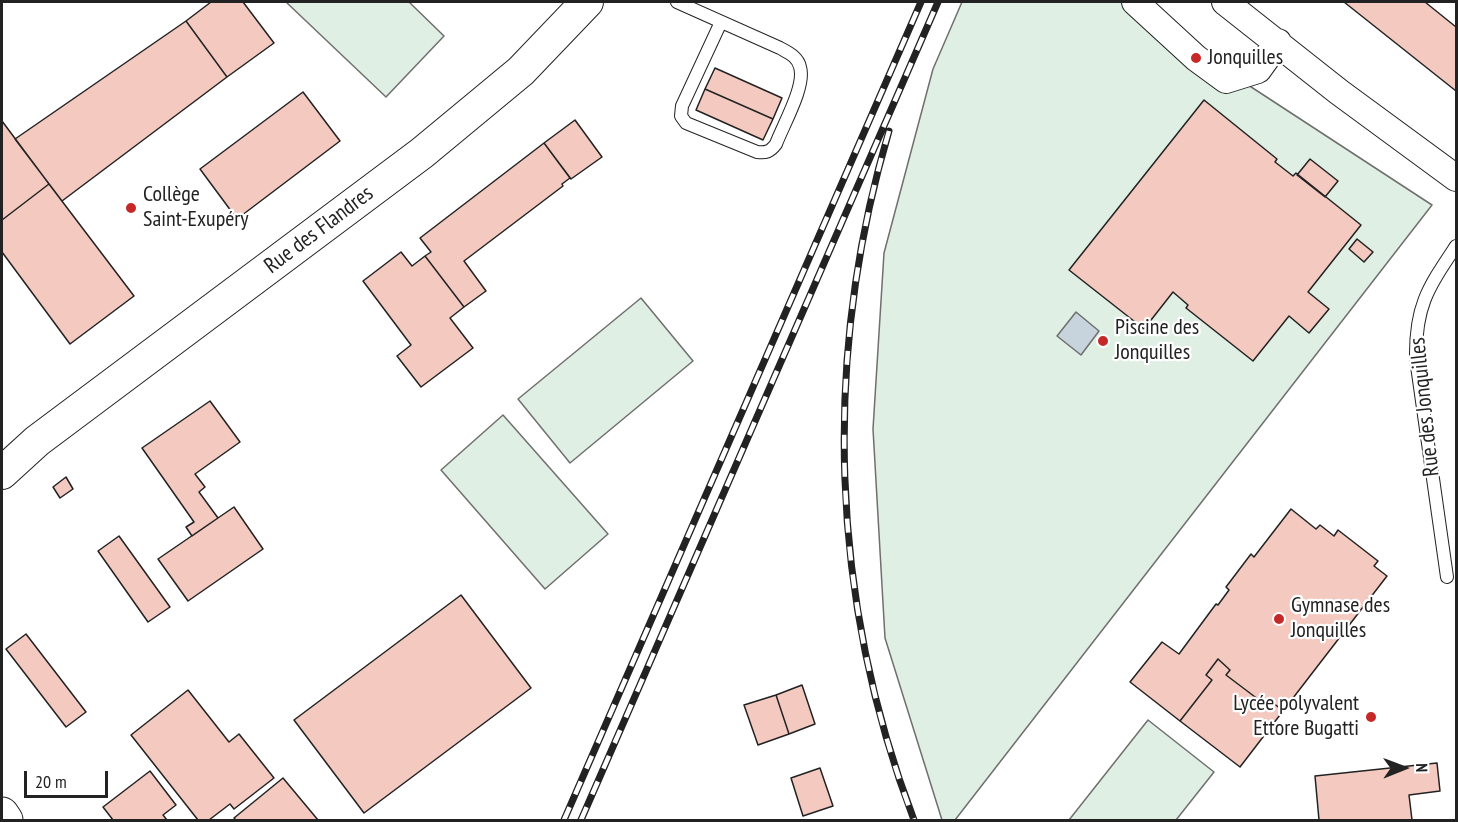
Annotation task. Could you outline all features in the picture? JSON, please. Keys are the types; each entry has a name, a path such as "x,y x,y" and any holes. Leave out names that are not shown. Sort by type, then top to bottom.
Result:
{"main road":[{"path":"2,814 6,820"}],"street":[{"name":"Rue des Flandres","path":"2,473 37,441 431,146 521,71 587,2"},
{"path":"1135,2 1196,58 1226,80 1258,70 1278,42"},
{"path":"1225,2 1339,92 1456,178"},
{"name":"Rue des Flandres","path":"2,457 37,441"}],"lane":[{"path":"677,2 780,48 795,56 800,66 801,83 776,144 764,153 686,123 681,116 682,106 721,22"},
{"name":"Rue des Jonquilles","path":"1447,577 1416,358 1415,336 1422,304 1456,246"}],"green space":[{"path":"286,2 409,2 444,36 386,97"},
{"name":"Piscine des Jonquilles","path":"962,2 1121,2 1432,205 955,820 942,820 885,638 873,429 884,253 933,69"},
{"path":"641,298 693,361 570,463 518,399"},
{"path":"503,415 608,534 545,589 441,470"},
{"path":"1148,720 1214,772 1176,820 1069,820"}],"shaded area":[{"path":"1076,312 1099,331 1081,355 1057,336"}],"building":[{"path":"211,2 243,2 274,43 227,77 186,21"},
{"path":"1344,2 1425,2 1456,27 1456,91"},
{"path":"186,21 227,77 62,201 15,139"},
{"path":"715,68 782,98 773,119 705,89"},
{"path":"705,89 773,119 763,140 696,110"},
{"path":"303,92 340,141 237,219 200,169"},
{"path":"1204,100 1277,159 1275,162 1293,176 1296,173 1361,225 1308,292 1329,309 1309,333 1289,316 1253,361 1186,308 1188,305 1173,292 1144,329 1069,270"},
{"path":"575,120 602,157 571,179 544,143"},
{"path":"2,121 49,184 2,220"},
{"path":"544,143 570,178 562,184 563,186 464,261 486,291 464,307 425,256 431,252 420,238"},
{"path":"1310,159 1338,181 1325,197 1297,175"},
{"path":"49,184 134,296 70,344 2,252 2,220"},
{"path":"1357,239 1373,252 1364,262 1349,249"},
{"path":"401,252 412,266 425,256 464,307 450,318 473,348 421,387 397,356 411,345 363,281"},
{"path":"210,401 240,442 195,474 205,487 199,492 218,518 192,536 186,527 194,522 142,448"},
{"path":"66,477 73,489 60,498 53,487"},
{"path":"234,507 263,549 188,601 158,559"},
{"name":"Gymnase des Jonquilles","path":"1291,509 1316,529 1320,525 1334,536 1338,530 1378,561 1374,566 1387,576 1283,711 1271,701 1267,706 1226,675 1230,670 1218,659 1206,675 1212,680 1180,721 1130,682 1162,642 1179,654 1229,590 1226,587 1251,554 1254,557"},
{"path":"119,536 170,607 148,622 98,551"},
{"path":"461,595 531,688 364,813 294,720"},
{"path":"26,634 86,712 66,727 6,649"},
{"path":"1218,659 1230,670 1226,675 1267,706 1271,701 1283,711 1240,767 1180,721 1212,680 1206,675"},
{"path":"802,685 815,724 789,734 776,695"},
{"path":"188,690 229,742 239,734 274,778 234,809 230,804 209,820 198,820 131,735"},
{"path":"776,695 789,734 758,745 744,705"},
{"path":"1437,763 1440,791 1409,795 1412,820 1319,820 1315,776"},
{"path":"820,768 833,806 803,816 791,778"},
{"path":"150,771 176,805 163,815 167,820 113,820 103,807"},
{"path":"283,778 318,820 236,820 234,818"}],"railway":[{"path":"564,820 921,2"},
{"path":"581,820 938,2"},
{"path":"889,131 867,217 853,303 845,391 845,478 852,565 865,651 886,737 914,820"}],"place":[{"name":"Jonquilles","path":"1196,58"},
{"name":"Collège Saint-Exupéry","path":"131,208"},
{"name":"Piscine des Jonquilles","path":"1103,341"},
{"name":"Gymnase des Jonquilles","path":"1279,619"},
{"name":"Lycée polyvalent Ettore Bugatti","path":"1371,717"}]}
